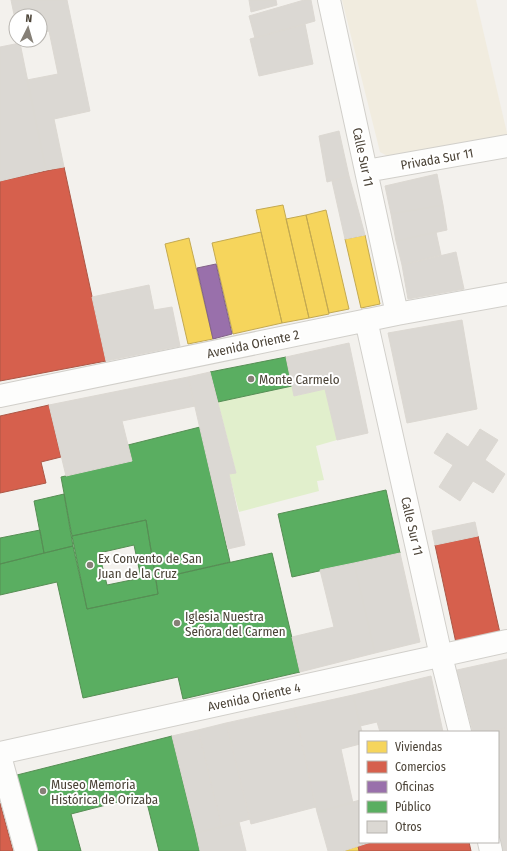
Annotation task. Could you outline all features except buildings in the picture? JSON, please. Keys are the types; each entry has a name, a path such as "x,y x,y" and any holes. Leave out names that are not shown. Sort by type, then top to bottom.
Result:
{"street":[{"name":"Calle Sur 11","path":"329,0 397,314"},
{"name":"Privada Sur 11","path":"366,171 507,146"},
{"name":"Avenida Oriente 2","path":"0,396 366,320 507,294"},
{"name":"Calle Sur 11","path":"366,320 441,656 460,731"},
{"name":"Avenida Oriente 4","path":"0,753 507,642"},
{"path":"0,756 26,851"}],"shaded area":[{"path":"342,0 476,0 507,133 507,139 395,160 380,152"}],"green space":[{"path":"292,386 295,396 325,389 337,440 316,446 324,480 317,481 319,491 239,512 229,474 236,472 218,402"}],"place":[{"name":"Monte Carmelo","path":"251,379"},
{"name":"Ex Convento de San Juan de la Cruz","path":"90,565"},
{"name":"Iglesia Nuestra Señora del Carmen","path":"177,623"},
{"name":"Museo Memoria Histórica de Orizaba","path":"43,791"}]}
